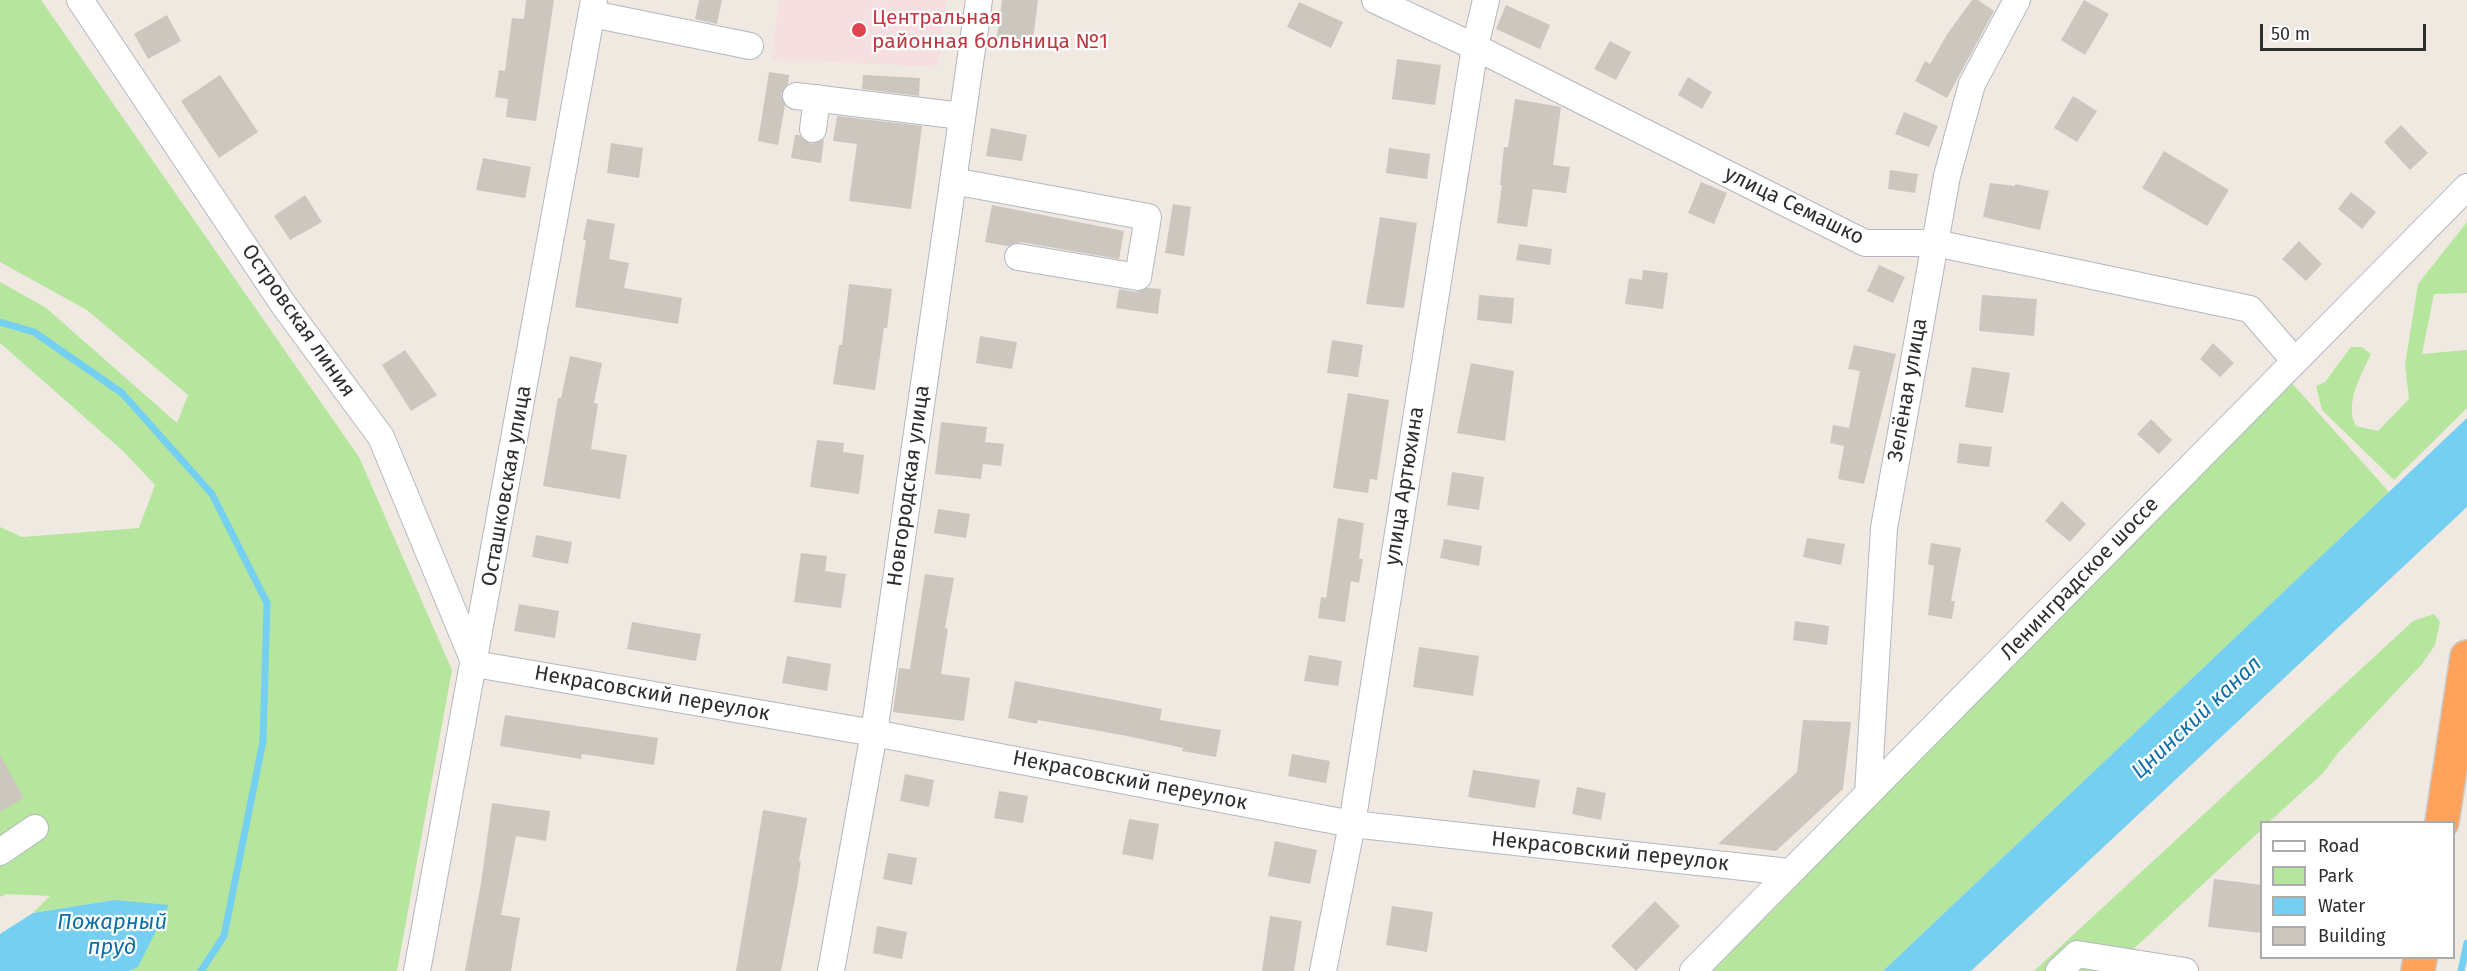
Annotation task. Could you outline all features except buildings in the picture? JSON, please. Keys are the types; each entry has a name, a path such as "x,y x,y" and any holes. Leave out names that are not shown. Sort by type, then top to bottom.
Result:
{"highway":[{"path":"2442,821 2467,657"}],"street":[{"name":"Островская линия","path":"80,0 283,304 381,436 475,663"},
{"name":"Новгородская улица","path":"831,971 874,733 979,0"},
{"name":"улица Семашко","path":"1375,0 1474,47 1865,243 1935,243 2250,309 2294,360"},
{"name":"улица Артюхина","path":"1323,971 1352,824 1474,47 1486,0"},
{"name":"Зелёная улица","path":"1868,794 1884,528 1947,176 1972,84 2017,0"},
{"name":"Осташковская улица","path":"417,971 593,7"},
{"path":"593,7 750,46"},
{"path":"813,129 806,97 962,116"},
{"path":"952,181 1148,217 1138,277 1018,257"},
{"name":"Ленинградское шоссе","path":"1693,971 2467,187"},
{"name":"Некрасовский переулок","path":"475,663 874,733 1352,824 1789,872"},
{"path":"0,852 35,828"},
{"path":"2068,963 2185,971"}],"shaded area":[{"name":"Центральная районная больница №1","path":"779,0 947,0 938,67 772,59"}],"green space":[{"path":"0,0 41,0 359,457 452,670 397,971 129,971 138,967 114,900 33,913 50,896 6,894 0,897 0,527 22,537 139,528 155,485 123,451 0,343 0,282 45,307 177,423 188,395 87,310 0,262"},
{"path":"2467,222 2467,293 2434,294 2422,354 2467,350 2467,408 2394,480 2322,410 2316,386 2325,382 2351,347 2362,347 2371,354 2353,399 2353,417 2356,426 2378,431 2409,399 2405,365 2418,284"},
{"path":"2289,380 2389,492 1883,971 1713,971"},
{"path":"2434,614 2440,622 2435,645 2422,664 2338,753 2323,773 2270,821 2260,821 2260,831 2110,971 2034,971 2413,621"}],"water":[{"name":"Цнинский канал","path":"2467,418 2467,507 1971,971 1883,971"},
{"name":"Пожарный пруд","path":"114,900 169,905 138,967 129,971 0,971 0,934 33,913"}],"waterway":[{"path":"0,322 34,332 122,393 212,494 267,603 263,741 224,936 201,971"},
{"path":"2461,971 2467,943"}],"place":[{"name":"Центральная районная больница №1","path":"859,30"}]}
